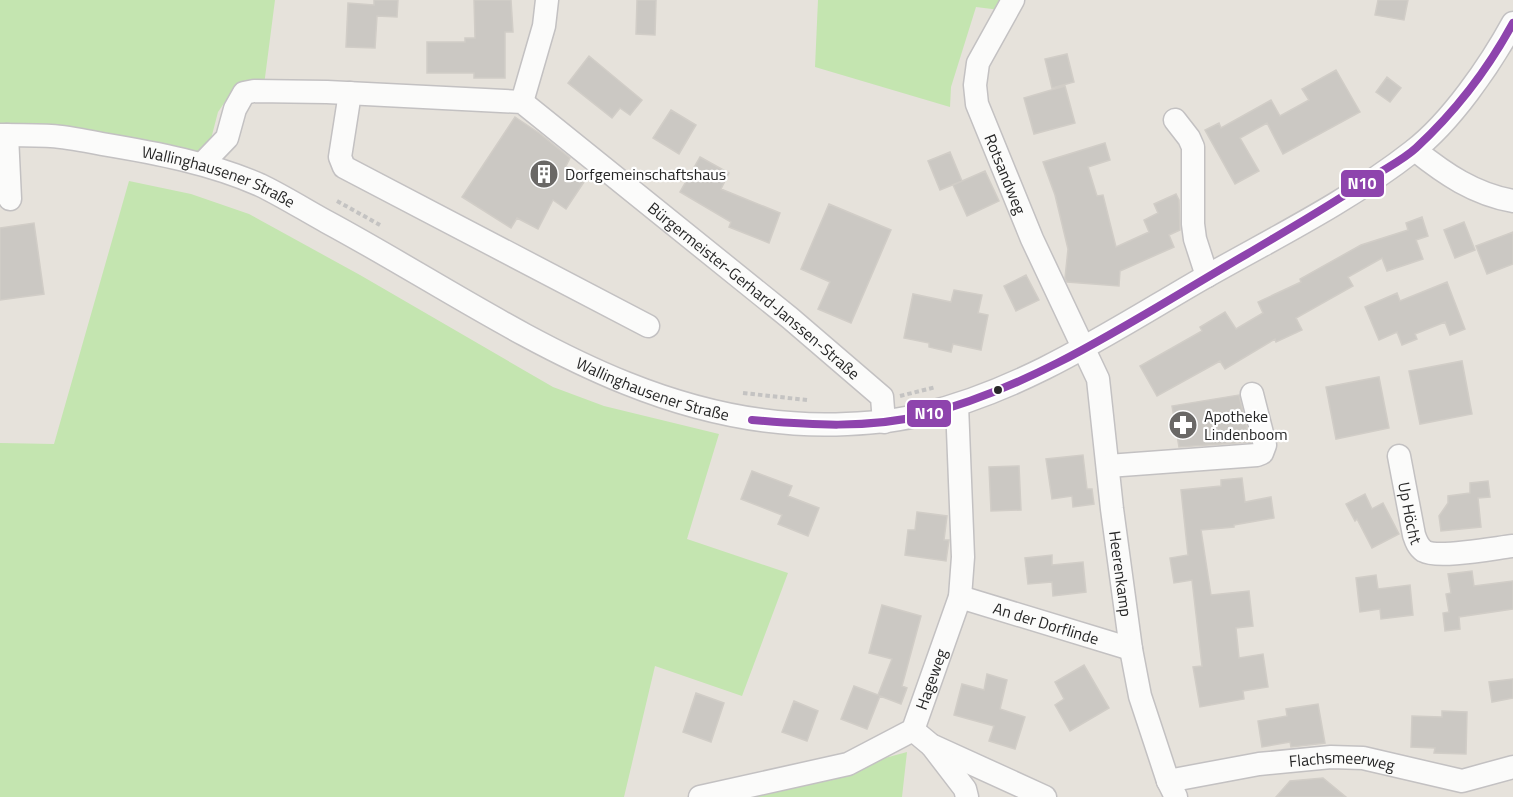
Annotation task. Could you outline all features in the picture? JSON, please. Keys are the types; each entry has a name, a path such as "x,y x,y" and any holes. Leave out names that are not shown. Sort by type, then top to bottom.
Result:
{"street":[{"path":"202,164 227,138 235,109 244,93 254,90 522,102 544,26 547,0"},
{"name":"Rotsandweg","path":"1013,0 978,63 975,85 977,104 1032,239 1085,347"},
{"name":"Wallinghausener Straße","path":"4,135 55,136 137,149 202,164 260,185 568,358 654,395 698,409 752,420 813,426 883,412 922,415 957,405 1002,389 1085,347 1348,194 1415,150 1444,121 1485,68 1513,23"},
{"path":"350,93 340,157 344,166 648,326"},
{"name":"Bürgermeister-Gerhard-Janssen-Straße","path":"522,102 790,318 882,397 883,412"},
{"path":"1175,120 1193,147 1193,225 1207,276"},
{"path":"4,135 10,199"},
{"path":"1415,150 1444,173 1474,190 1513,201"},
{"name":"Heerenkamp","path":"1085,347 1098,379 1131,649 1140,696 1172,789"},
{"path":"1108,466 1262,453 1265,445 1252,394"},
{"name":"Hageweg","path":"700,797 848,764 913,730 960,597 963,557 957,405"},
{"name":"Up Höcht","path":"1399,456 1414,536 1417,544 1424,551 1443,554 1513,546"},
{"name":"An der Dorflinde","path":"960,597 1131,649"},
{"path":"913,730 931,745 965,789 967,797"},
{"path":"931,745 1046,797"},
{"name":"Flachsmeerweg","path":"1172,789 1259,764 1331,757 1363,758 1457,789 1513,767"}],"path":[{"path":"334,200 385,228"},
{"path":"883,412 941,385"},
{"path":"735,393 810,400"}],"green space":[{"path":"0,0 275,0 263,93 229,96 218,112 211,139 189,166 0,140"},
{"path":"818,0 1001,0 1000,10 976,7 951,87 950,107 815,67"},
{"path":"129,181 191,194 249,214 360,275 553,387 604,406 719,434 687,539 788,573 742,696 655,666 624,797 0,797 0,443 54,444"},
{"path":"907,752 902,797 742,797"}],"building":[{"path":"374,0 398,0 397,17 377,16 375,48 346,47 348,3 374,5"},
{"path":"474,0 511,0 513,32 505,32 505,78 474,78 474,73 427,73 427,42 465,42 465,38 475,38"},
{"path":"637,0 656,0 655,35 636,34"},
{"path":"1378,0 1408,0 1404,20 1375,15"},
{"path":"1067,54 1074,82 1052,88 1045,59"},
{"path":"589,56 642,100 630,115 620,108 612,118 568,83"},
{"path":"1336,70 1360,112 1283,154 1267,123 1240,138 1259,171 1235,184 1205,130 1219,123 1221,128 1271,100 1280,116 1309,100 1302,89"},
{"path":"1387,77 1401,88 1390,102 1376,92"},
{"path":"1065,86 1075,123 1034,134 1024,98"},
{"path":"671,110 696,125 679,154 653,138"},
{"name":"Dorfgemeinschaftshaus","path":"515,117 570,158 566,166 586,179 566,209 553,200 538,229 517,218 511,228 462,197"},
{"path":"1105,143 1110,160 1088,167 1097,196 1103,195 1116,247 1149,232 1144,220 1158,213 1154,204 1176,194 1179,200 1180,230 1169,235 1174,247 1120,271 1119,286 1067,282 1065,278 1068,249 1055,195 1043,162"},
{"path":"950,152 962,181 940,190 928,161"},
{"path":"700,157 729,173 721,189 780,213 769,243 729,227 731,222 680,192"},
{"path":"985,171 999,201 967,216 953,185"},
{"path":"829,204 891,230 851,323 818,309 830,282 801,269"},
{"path":"1422,217 1428,236 1416,240 1423,259 1387,271 1382,258 1348,277 1353,286 1296,318 1302,330 1276,342 1275,339 1225,369 1220,361 1157,396 1140,366 1202,331 1200,327 1225,312 1236,329 1263,313 1258,302 1301,282 1300,279 1361,245 1408,230 1406,223"},
{"path":"1464,222 1475,250 1455,258 1444,230"},
{"path":"34,223 44,294 0,300 0,228"},
{"path":"1513,232 1513,264 1487,274 1476,246"},
{"path":"1026,275 1039,300 1016,311 1004,286"},
{"path":"1447,282 1465,329 1450,335 1445,322 1415,334 1417,339 1402,345 1397,332 1379,340 1365,307 1397,293 1400,301"},
{"path":"954,290 982,295 978,313 988,315 981,350 953,344 951,352 929,347 929,343 904,338 913,294 951,302"},
{"path":"1462,361 1472,414 1420,424 1409,371"},
{"path":"1379,377 1389,428 1336,439 1326,387"},
{"path":"1239,395 1250,442 1179,447 1172,406"},
{"path":"1083,455 1087,489 1092,489 1094,504 1073,507 1072,496 1052,499 1046,459"},
{"path":"1019,466 1021,510 991,511 989,467"},
{"path":"752,471 792,486 788,496 819,508 808,536 778,524 782,515 741,499"},
{"path":"1242,478 1245,502 1271,497 1274,518 1234,525 1234,527 1201,530 1211,595 1249,591 1253,626 1236,628 1239,658 1263,654 1268,687 1243,691 1244,699 1200,707 1193,667 1202,666 1192,580 1174,583 1170,558 1188,555 1181,490 1221,486 1221,480"},
{"path":"1488,481 1490,497 1478,498 1481,527 1441,531 1439,516 1448,503 1448,496 1470,493 1470,483"},
{"path":"1365,494 1372,509 1383,503 1399,534 1372,548 1357,519 1355,521 1346,504"},
{"path":"917,512 947,516 944,540 949,540 946,561 905,555 908,530 915,530"},
{"path":"1052,555 1052,565 1083,562 1086,592 1053,596 1052,582 1028,584 1025,558"},
{"path":"1472,571 1474,586 1513,581 1513,609 1459,617 1460,629 1445,631 1443,613 1449,612 1446,594 1451,593 1448,574"},
{"path":"1376,575 1378,589 1410,585 1413,615 1381,619 1380,609 1360,612 1356,578"},
{"path":"882,605 921,616 902,686 907,688 901,704 880,696 867,729 841,719 854,686 878,695 892,659 869,653"},
{"path":"1084,665 1109,708 1070,731 1055,705 1064,699 1055,682"},
{"path":"987,674 1007,680 1000,709 1025,717 1015,749 989,741 994,726 954,715 962,684 984,690"},
{"path":"1513,679 1513,698 1492,702 1489,682"},
{"path":"696,693 724,703 711,742 683,732"},
{"path":"794,701 818,711 807,741 782,732"},
{"path":"1318,704 1325,743 1291,747 1290,742 1262,747 1258,721 1287,716 1286,709"},
{"path":"1442,711 1467,712 1466,754 1434,753 1435,748 1411,747 1412,716 1442,717"},
{"path":"1323,778 1346,797 1276,797 1290,781"}],"transit line":[{"name":"N10","path":"752,420 838,425 882,422 924,415 967,402 1009,385 1091,345 1310,217 1406,156 1444,120 1470,89 1493,57 1513,23"}],"place":[{"name":"Dorfgemeinschaftshaus","path":"544,174"},
{"name":"Apotheke Lindenboom","path":"1183,425"}]}
